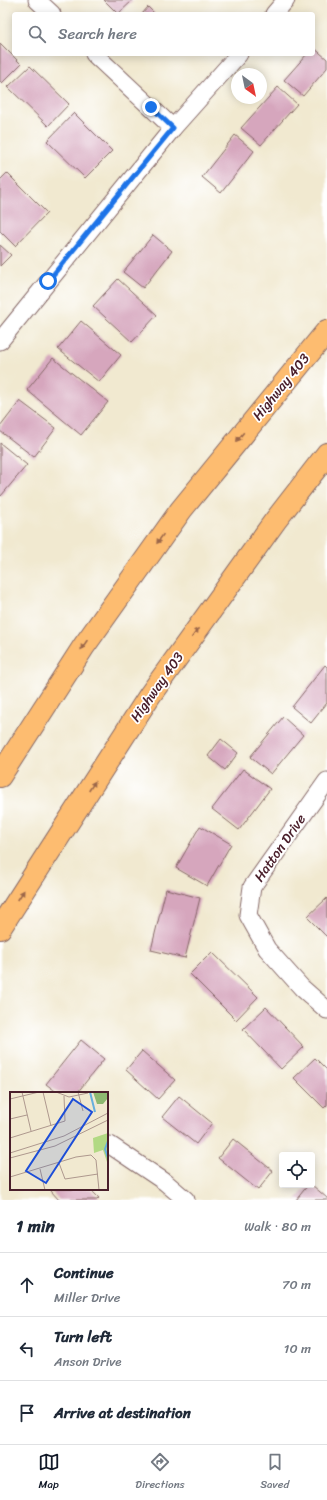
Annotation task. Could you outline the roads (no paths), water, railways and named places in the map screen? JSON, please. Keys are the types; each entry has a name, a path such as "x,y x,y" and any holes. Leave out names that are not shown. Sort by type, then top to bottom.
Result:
{"highway":[{"name":"Highway 403","path":"0,776 84,646 181,510 327,331"},
{"name":"Highway 403","path":"0,928 150,695 275,521 327,454"},
{"path":"275,521 327,467"}],"street":[{"path":"37,0 50,12"},
{"path":"276,12 286,0"},
{"path":"96,56 173,128"},
{"path":"0,341 173,128 237,56"},
{"name":"Hatton Drive","path":"327,782 252,887 248,915 267,949 302,988 327,1010"},
{"path":"110,1145 165,1182 186,1200"}]}
